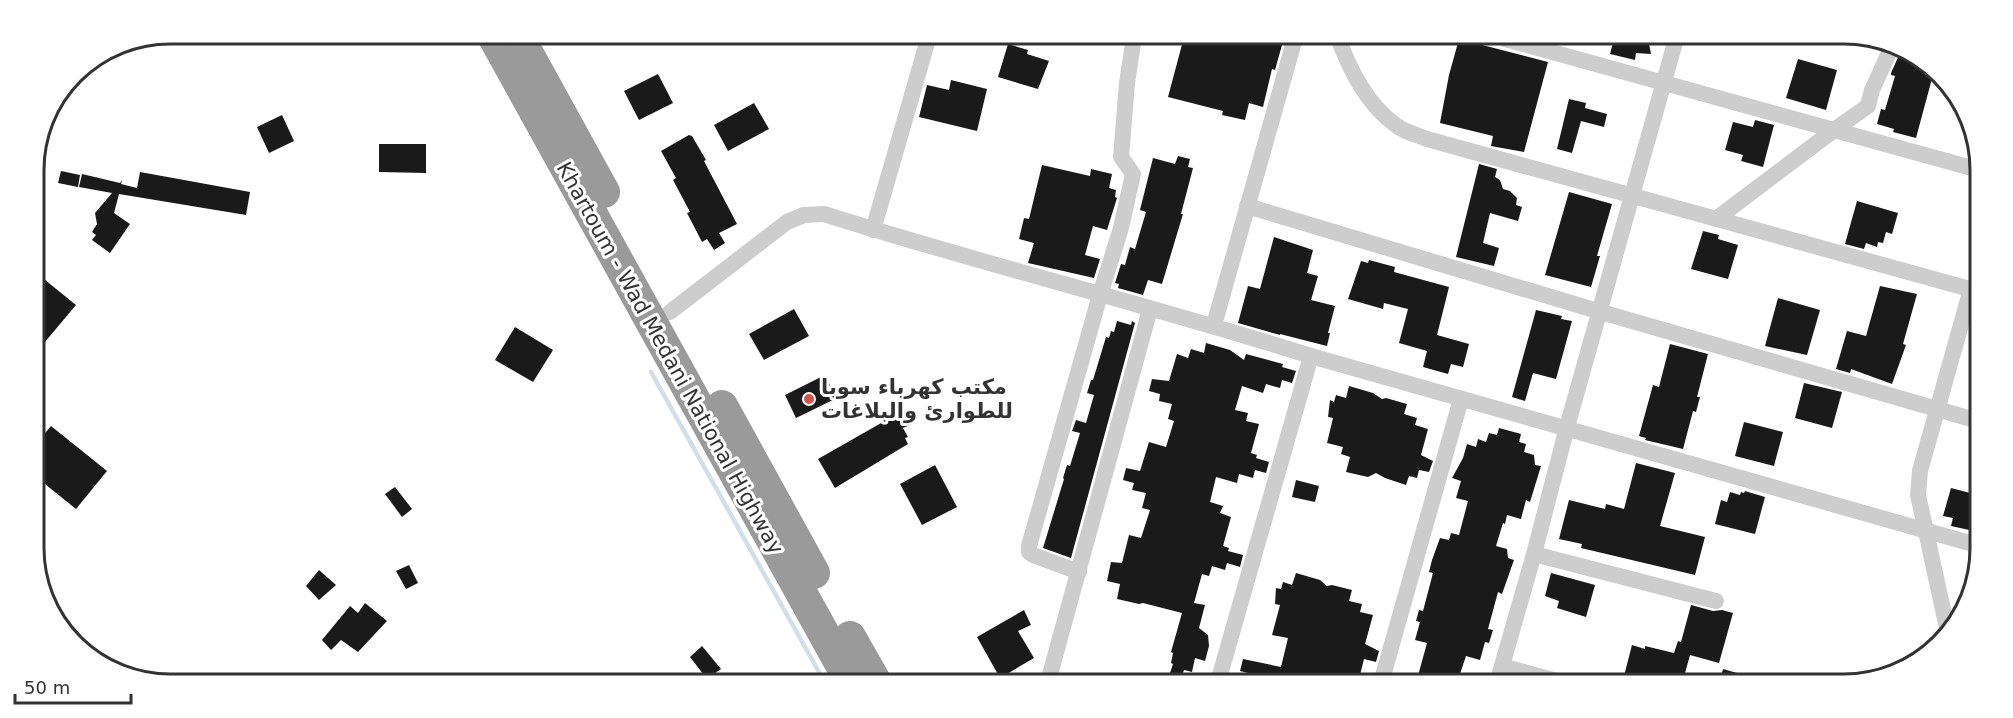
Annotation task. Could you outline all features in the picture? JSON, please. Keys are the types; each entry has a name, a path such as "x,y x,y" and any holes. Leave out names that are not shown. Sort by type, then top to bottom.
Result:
{"highway":[{"name":"Khartoum - Wad Medani National Highway","path":"498,44 846,674"},
{"name":"Khartoum - Wad Medani National Highway","path":"523,44 871,674"}],"street":[{"path":"873,230 927,44"},
{"path":"1079,572 1033,555 1029,552 1029,546 1121,228 1133,174 1121,157 1127,83 1133,44"},
{"path":"1214,325 1293,44"},
{"path":"1340,44 1349,67 1379,109 1398,127 1427,139 1970,289"},
{"path":"1523,44 1970,168"},
{"path":"1500,674 1675,44"},
{"path":"1716,219 1868,106 1872,90 1889,52"},
{"path":"1247,206 1601,312 1970,419"},
{"path":"670,312 787,222 804,215 824,214 1100,295 1214,325 1311,356 1970,543"},
{"path":"1946,621 1928,532 1918,495 1920,479 1970,304"},
{"path":"1050,674 1150,309"},
{"path":"1220,674 1311,356"},
{"path":"1384,674 1461,399"},
{"path":"1534,554 1716,601"},
{"path":"1502,666 1531,674"}],"building":[{"path":"1008,44 1028,50 1027,54 1049,61 1038,89 998,77"},
{"path":"1182,44 1282,45 1275,70 1272,69 1263,107 1249,103 1245,120 1222,115 1223,111 1168,97"},
{"path":"1458,44 1478,44 1548,62 1524,152 1491,146 1493,136 1440,123"},
{"path":"1613,44 1649,44 1651,54 1636,53 1635,60 1610,54"},
{"path":"1899,56 1932,79 1916,138 1893,132 1894,129 1877,124 1881,109 1885,110 1895,76 1891,73"},
{"path":"1798,59 1837,70 1826,110 1786,98"},
{"path":"658,74 673,103 639,120 624,91"},
{"path":"951,80 987,89 977,131 919,117 927,85 949,90"},
{"path":"1569,99 1586,103 1585,108 1607,114 1604,127 1581,121 1572,153 1557,149"},
{"path":"754,103 769,129 728,151 714,125"},
{"path":"282,115 294,141 269,153 257,127"},
{"path":"1755,120 1774,125 1763,167 1741,161 1743,155 1725,150 1733,122 1753,127"},
{"path":"689,135 692,136 706,160 704,161 737,224 719,233 725,243 714,250 707,239 702,242 687,213 690,212 673,180 676,178 661,151"},
{"path":"379,144 426,144 426,173 379,172"},
{"path":"1178,156 1190,159 1188,167 1193,168 1181,214 1183,214 1162,284 1148,280 1143,295 1118,288 1119,284 1115,283 1121,264 1125,265 1130,247 1135,249 1146,212 1140,210 1153,158 1175,164"},
{"path":"1479,164 1497,169 1495,177 1500,180 1503,189 1510,191 1517,198 1516,205 1522,207 1518,221 1490,213 1483,243 1499,248 1494,266 1456,257"},
{"path":"1042,165 1090,176 1091,169 1112,174 1109,188 1116,190 1115,197 1117,198 1107,230 1093,226 1085,255 1100,259 1094,278 1028,263 1034,243 1019,239 1024,218 1029,219"},
{"path":"61,171 80,175 78,187 58,183"},
{"path":"140,172 250,192 246,215 119,194 114,213 130,224 110,253 92,240 96,235 92,232 97,224 95,213 112,193 79,187 82,174 120,183 122,180 121,184 137,188"},
{"path":"1569,192 1612,204 1591,287 1545,275"},
{"path":"1857,201 1898,213 1892,234 1886,232 1883,243 1878,242 1877,247 1866,243 1864,249 1845,244"},
{"path":"1703,231 1719,235 1718,239 1738,245 1728,279 1691,269"},
{"path":"1274,237 1313,250 1307,273 1318,276 1311,300 1335,306 1327,346 1238,323 1248,286 1260,289"},
{"path":"1369,260 1395,267 1394,272 1449,287 1437,335 1469,344 1463,367 1451,364 1448,374 1423,367 1427,351 1399,343 1408,309 1384,303 1383,309 1348,299 1361,261 1368,263"},
{"path":"44,279 76,305 44,343"},
{"path":"1880,286 1917,294 1903,344 1906,345 1892,384 1851,369 1850,373 1836,369 1847,331 1866,336"},
{"path":"1778,298 1820,310 1807,355 1765,346"},
{"path":"794,309 809,336 764,360 749,334"},
{"path":"1536,310 1562,316 1561,319 1572,321 1556,379 1533,373 1525,401 1512,397"},
{"path":"1117,321 1131,325 1132,321 1135,323 1071,558 1043,548 1067,465 1070,466 1080,433 1072,431 1076,420 1086,423 1094,395 1087,393 1106,337 1109,338 1111,331 1114,332"},
{"path":"515,327 553,350 533,382 495,360"},
{"path":"1206,343 1230,350 1244,360 1246,354 1283,364 1282,367 1296,371 1292,383 1282,380 1280,388 1266,384 1263,393 1242,386 1235,410 1248,413 1246,421 1259,424 1251,453 1257,455 1256,458 1269,462 1266,473 1255,470 1253,478 1239,474 1237,483 1216,477 1210,502 1223,506 1220,513 1231,517 1223,546 1229,548 1228,551 1243,555 1240,567 1227,563 1225,570 1212,566 1209,576 1202,574 1194,603 1205,605 1199,628 1208,635 1209,646 1205,661 1195,658 1192,672 1184,670 1183,674 1170,674 1173,664 1171,663 1173,653 1171,652 1182,613 1117,599 1120,584 1107,581 1111,562 1122,563 1129,535 1141,538 1150,510 1142,508 1146,493 1132,490 1134,483 1123,480 1126,468 1140,471 1149,442 1166,447 1174,421 1168,419 1172,404 1159,401 1160,394 1149,391 1152,379 1169,381 1177,354 1188,358 1191,349 1204,353"},
{"path":"1670,344 1708,354 1697,397 1700,397 1696,412 1693,411 1683,449 1645,440 1646,438 1639,436 1653,385 1659,387"},
{"path":"825,375 837,398 796,418 785,395"},
{"path":"1804,383 1842,392 1832,428 1795,418"},
{"path":"1349,386 1373,393 1382,399 1407,404 1404,414 1417,418 1415,425 1428,429 1421,455 1433,461 1429,472 1419,470 1417,478 1409,476 1406,485 1376,473 1368,477 1346,472 1350,457 1341,454 1343,447 1327,443 1333,418 1328,417 1330,400 1334,402 1336,395 1346,398"},
{"path":"904,410 912,424 903,428 908,437 905,438 908,444 835,488 818,459"},
{"path":"1744,422 1783,432 1774,466 1735,456"},
{"path":"51,426 107,471 76,509 44,483 44,434"},
{"path":"1499,428 1521,434 1519,442 1526,444 1524,452 1534,455 1535,465 1541,466 1530,502 1526,500 1521,519 1507,515 1496,546 1507,549 1508,558 1514,560 1502,594 1498,592 1488,629 1493,630 1489,643 1485,642 1480,660 1466,656 1460,674 1418,674 1427,643 1415,640 1420,622 1416,621 1419,610 1423,611 1433,573 1429,572 1432,560 1440,538 1449,540 1451,533 1459,535 1468,501 1456,498 1461,481 1452,478 1463,458 1467,444 1476,447 1478,439 1486,442 1489,433 1497,435"},
{"path":"1636,463 1675,473 1660,526 1705,537 1695,575 1581,548 1582,544 1559,539 1569,500 1605,509 1606,504 1624,509"},
{"path":"935,465 957,507 922,525 900,484"},
{"path":"1296,480 1319,486 1315,502 1292,497"},
{"path":"395,487 412,509 402,517 385,494"},
{"path":"1951,488 1970,493 1970,530 1951,526 1953,518 1943,516"},
{"path":"1745,491 1765,497 1755,534 1715,524 1721,500 1727,502 1730,492 1740,495"},
{"path":"409,565 418,583 406,589 396,571"},
{"path":"319,570 336,585 319,600 306,586"},
{"path":"1296,573 1320,580 1327,586 1352,590 1349,601 1362,604 1360,612 1373,615 1365,644 1379,651 1376,662 1364,659 1360,674 1252,674 1240,671 1243,659 1281,667 1288,638 1272,635 1280,605 1275,604 1276,588 1281,589 1283,582 1292,585"},
{"path":"1551,573 1595,585 1586,617 1557,608 1559,601 1545,596"},
{"path":"365,603 387,621 358,652 341,640 331,650 322,640 350,606 358,613"},
{"path":"1691,605 1733,613 1719,663 1690,655 1685,674 1625,674 1632,645 1674,653 1678,641 1681,642"},
{"path":"1024,610 1031,625 1018,631 1034,658 1007,674 998,674 977,637"},
{"path":"702,646 721,669 714,674 703,674 690,657"},
{"path":"1723,669 1740,674 1722,674"}],"waterway":[{"path":"651,372 820,674"}],"place":[{"name":"مكتب كهرباء سوبا للطوارئ والبلاغات","path":"809,399"}]}
